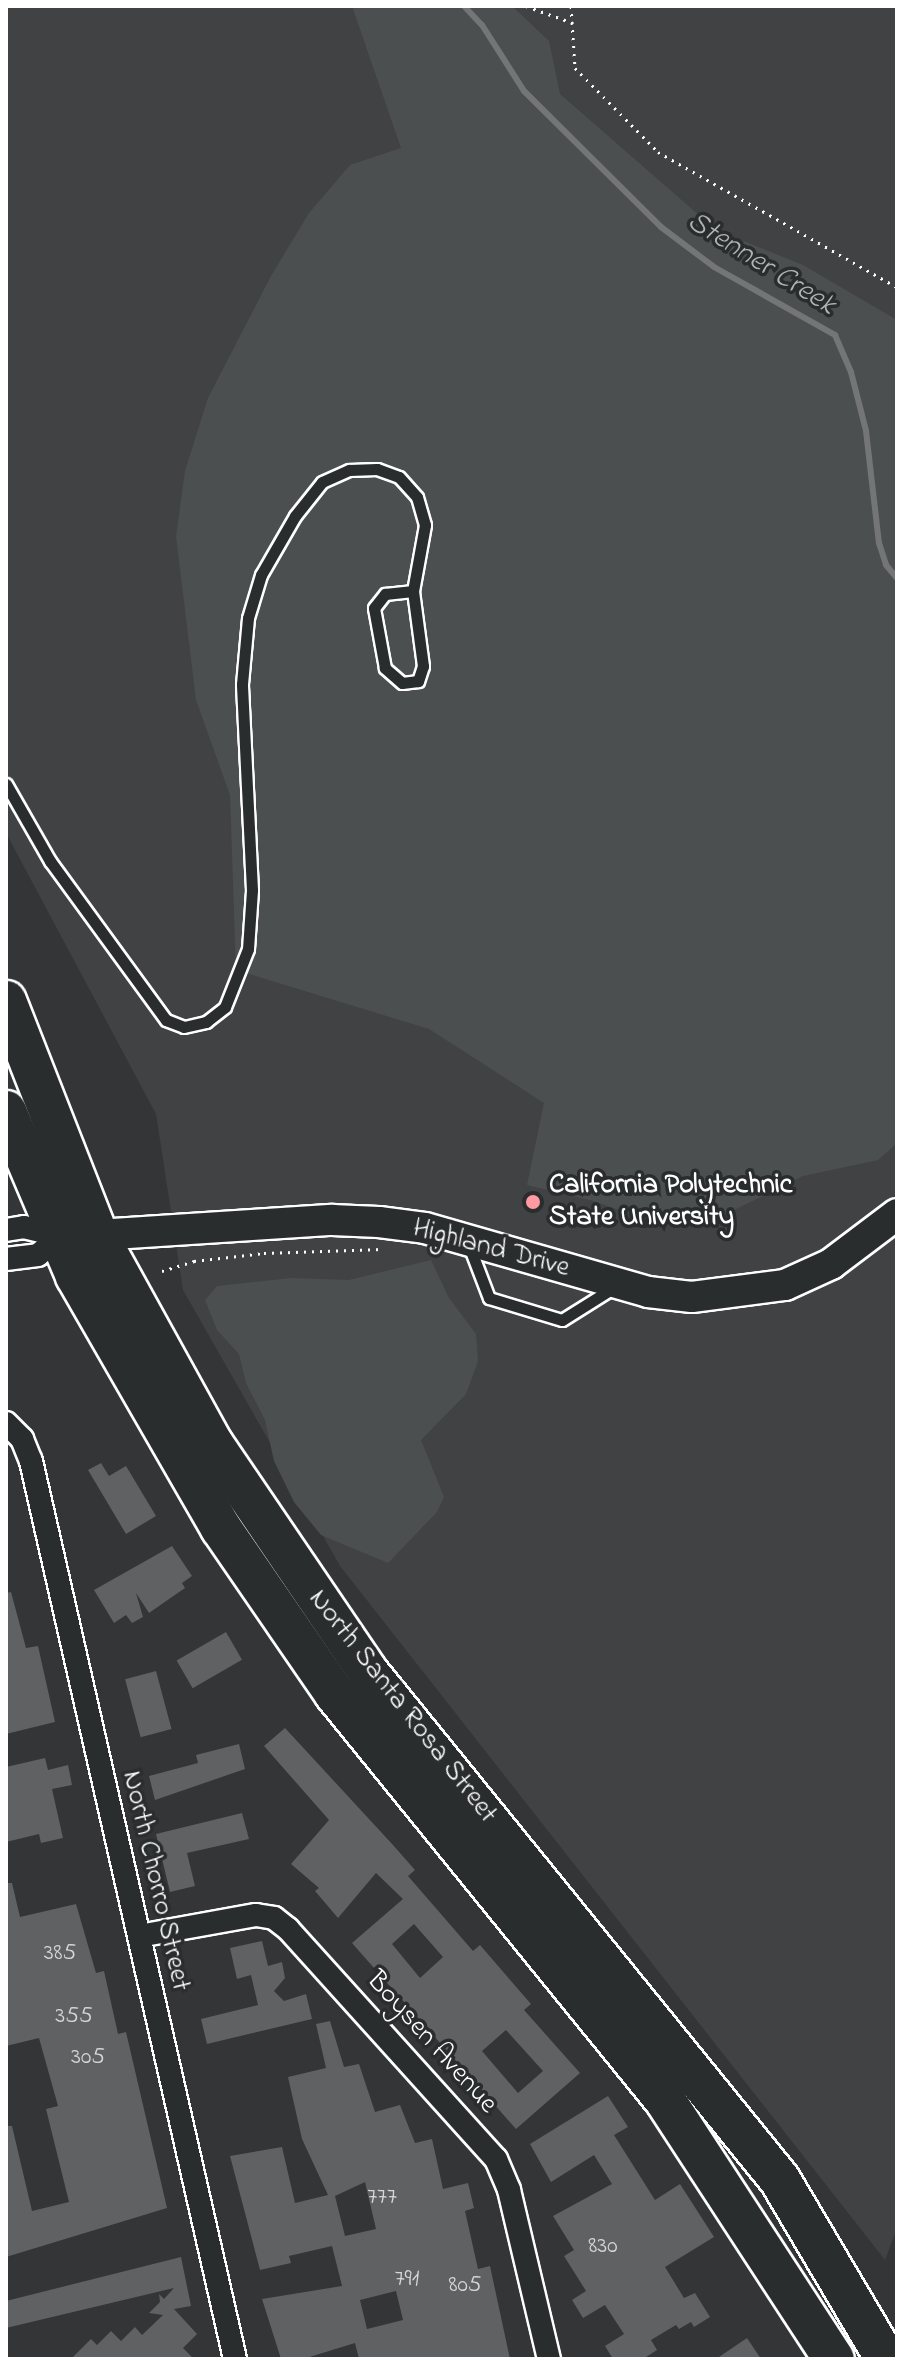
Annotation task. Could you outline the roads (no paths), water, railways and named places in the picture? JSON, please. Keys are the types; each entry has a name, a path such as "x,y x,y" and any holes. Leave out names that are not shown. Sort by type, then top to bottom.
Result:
{"highway":[{"name":"North Santa Rosa Street","path":"6,1001 79,1236 76,1276 167,1441 326,1681 665,2100 834,2359"},
{"name":"North Santa Rosa Street","path":"6,1111 79,1236 213,1444 367,1671 780,2180 886,2359"}],"street":[{"name":"Highland Drive","path":"6,1230 24,1227 79,1236 332,1220 425,1228 618,1284 692,1297 785,1285 831,1264 897,1214"},
{"name":"Highland Drive","path":"6,1259 38,1255 79,1236"},
{"name":"North Chorro Street","path":"6,1423 22,1439 31,1461 235,2359"},
{"name":"Boysen Avenue","path":"139,1936 256,1915 274,1918 288,1929 496,2159 509,2190 549,2359"}],"lane":[{"path":"6,784 50,861 166,1020 184,1027 206,1022 225,1007 248,949 252,890 242,684 248,618 268,561 322,482 349,470 377,469 399,477 417,497 425,525 413,591 423,666 418,681 402,683 385,668 374,608 385,594 413,591"},
{"path":"466,1239 489,1298 562,1320 618,1284"}],"waterway":[{"name":"Stenner Creek","path":"464,6 482,25 524,91 661,227 714,267 835,335 851,372 866,431 879,543 886,565 897,578"}],"place":[{"name":"California Polytechnic State University","path":"533,1202"}]}
